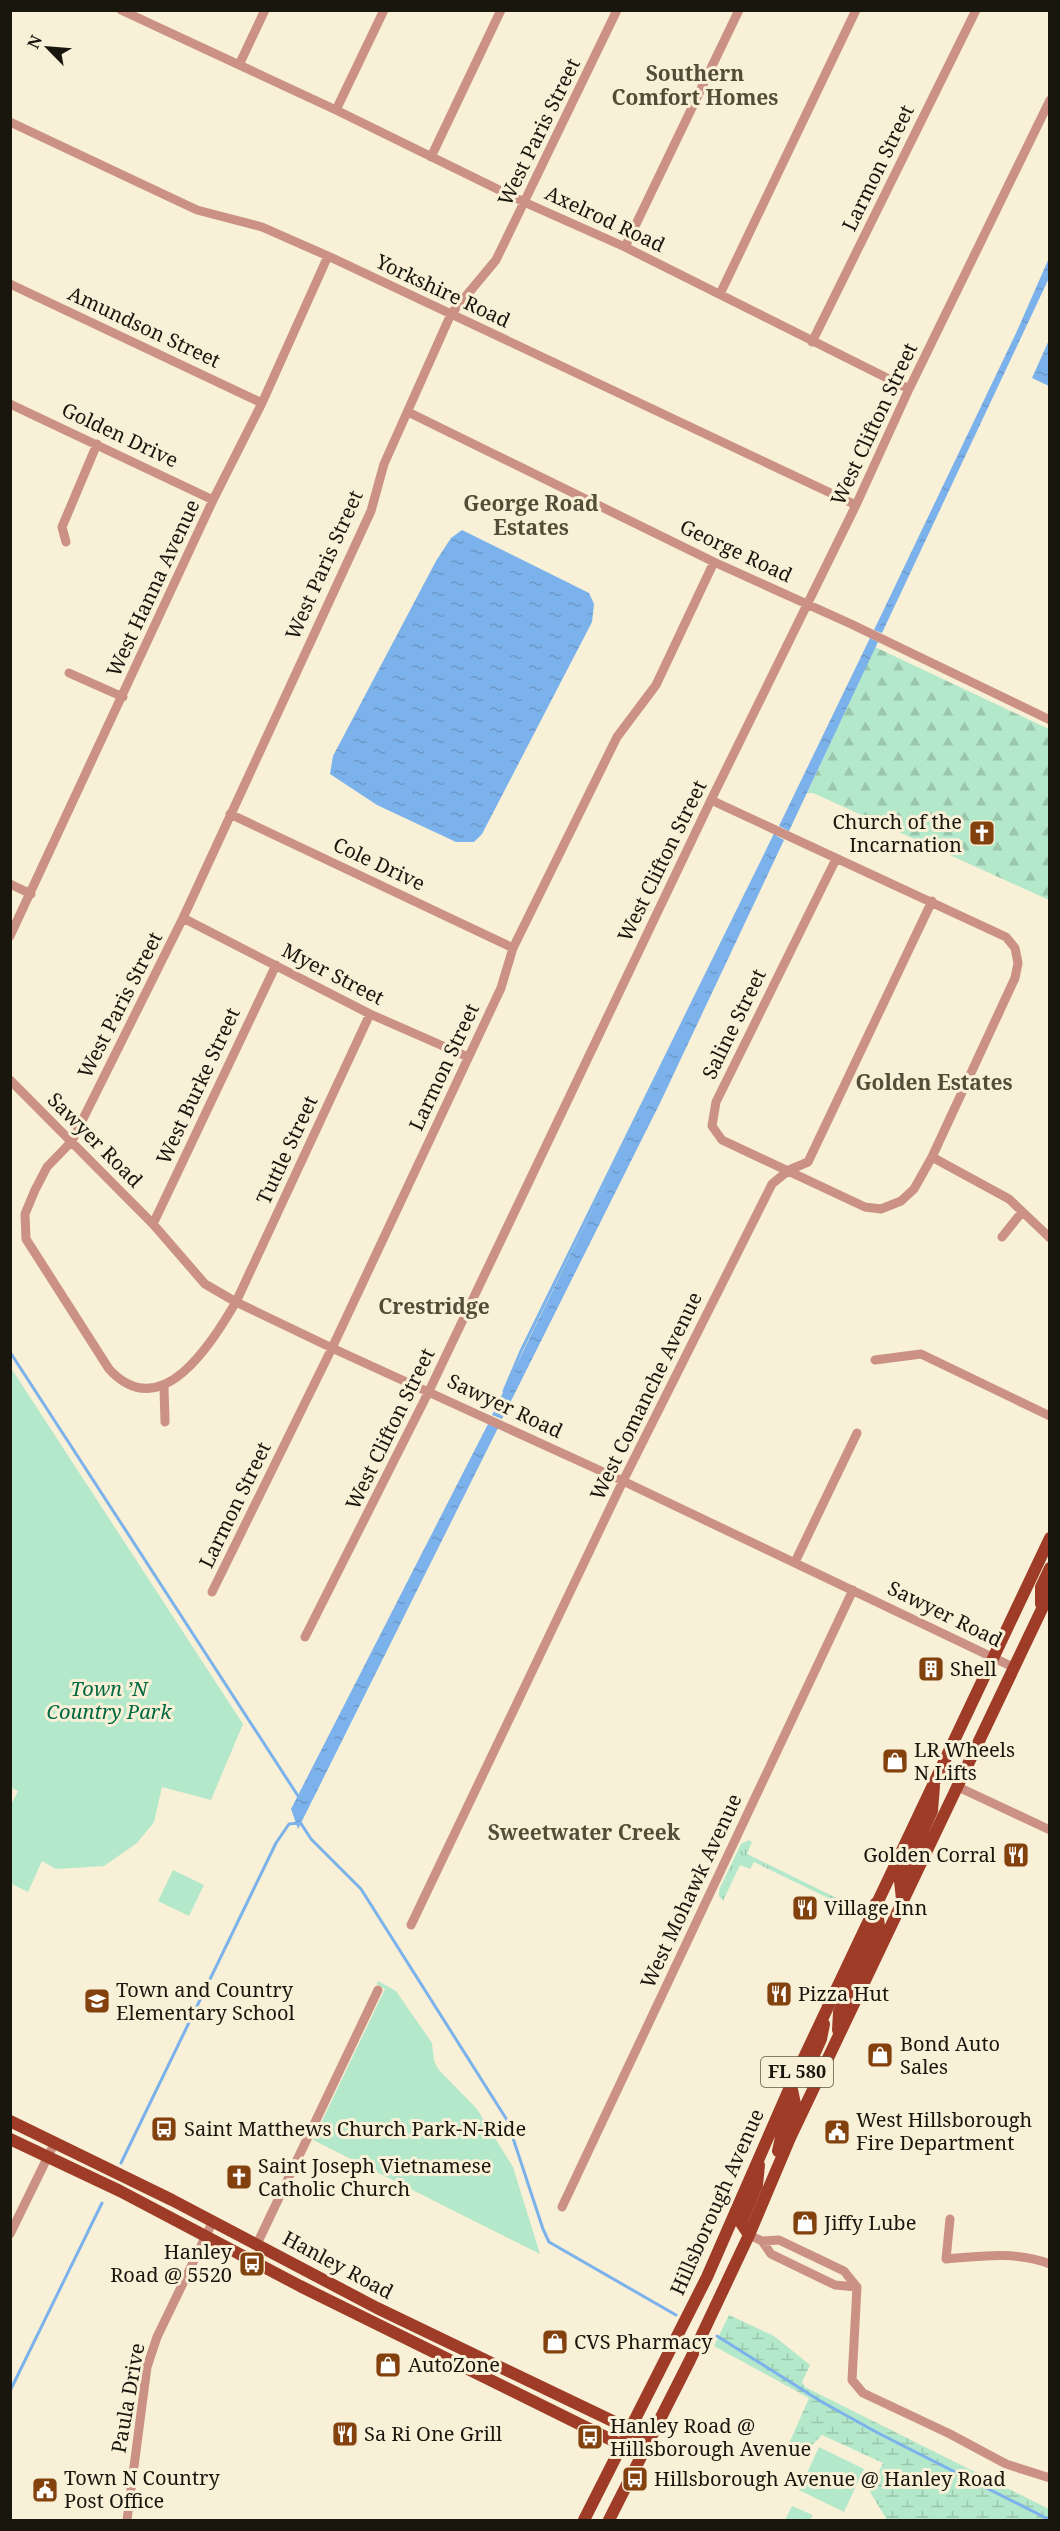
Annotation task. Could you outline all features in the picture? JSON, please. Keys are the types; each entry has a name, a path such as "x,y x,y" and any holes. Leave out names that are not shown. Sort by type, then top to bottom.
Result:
{"main road":[{"name":"Hillsborough Avenue","path":"584,2520 707,2277 761,2149 934,1778 1050,1538"},
{"path":"1041,1608 1041,1587 1050,1568"},
{"name":"Hillsborough Avenue","path":"609,2520 749,2235 814,2086 1050,1592"},
{"path":"902,1900 900,1881 932,1811 934,1778"},
{"path":"837,2037 839,2012 879,1926 876,1902"},
{"path":"814,2086 804,2077 821,2039 826,2009"},
{"path":"774,2175 782,2133 795,2104 791,2085"},
{"name":"Hanley Road","path":"10,2121 140,2184 437,2337 650,2439"},
{"name":"Hanley Road","path":"10,2139 133,2198 300,2286 642,2455"},
{"path":"749,2235 741,2223 757,2185 761,2149"},
{"path":"133,2198 140,2184"},
{"path":"431,2351 437,2337"},
{"path":"473,2372 479,2357"}],"street":[{"name":"Axelrod Road","path":"121,10 142,15 431,158 625,247 909,389"},
{"path":"239,65 265,10"},
{"path":"336,110 384,10"},
{"path":"431,158 501,10"},
{"name":"West Paris Street","path":"164,1386 149,1390 132,1386 118,1379 109,1369 26,1239 25,1214 47,1167 72,1141 183,918 371,511 384,464 451,314 496,260 617,10"},
{"path":"625,247 738,10"},
{"path":"720,294 856,10"},
{"name":"Larmon Street","path":"812,342 976,10"},
{"name":"West Clifton Street","path":"305,1637 429,1391 711,800 856,505 909,389 1050,100"},
{"name":"Yorkshire Road","path":"10,123 198,210 262,227 328,256 856,505"},
{"name":"West Hanna Avenue","path":"10,936 213,500 262,403 328,256"},
{"name":"Amundson Street","path":"10,284 262,403"},
{"name":"Golden Drive","path":"10,404 213,500"},
{"name":"George Road","path":"408,412 714,562 851,624 1050,720"},
{"path":"66,542 62,527 97,444"},
{"name":"Larmon Street","path":"212,1592 332,1348 501,988 513,948 617,737 656,685 714,562"},
{"path":"69,673 123,697"},
{"path":"711,800 932,901 1006,937 1016,948 1018,963 1015,978 932,1157 1009,1199 1050,1238"},
{"name":"Cole Drive","path":"230,813 513,948"},
{"name":"Saline Street","path":"836,858 716,1102 712,1126 722,1140 865,1207 881,1209 901,1201 915,1189 932,1157"},
{"path":"10,884 31,894"},
{"name":"West Comanche Avenue","path":"411,1925 623,1481 772,1184 789,1170 808,1162 932,901"},
{"name":"Myer Street","path":"183,918 370,1014 468,1057"},
{"name":"West Burke Street","path":"153,1224 276,965"},
{"name":"Tuttle Street","path":"164,1386 176,1378 206,1348 236,1302 370,1014"},
{"name":"Sawyer Road","path":"10,1080 153,1224 205,1284 236,1302 332,1348 623,1481 1013,1667"},
{"path":"1002,1237 1022,1212"},
{"path":"875,1360 921,1354 1050,1416"},
{"path":"164,1386 165,1422"},
{"path":"795,1562 857,1433"},
{"name":"West Mohawk Avenue","path":"562,2207 853,1590"},
{"path":"956,1786 1050,1830"},
{"path":"257,2244 378,1990"},
{"path":"10,2234 55,2142"},
{"path":"950,2220 946,2259 990,2255 1032,2257 1050,2264"},
{"name":"Paula Drive","path":"127,2520 147,2367 157,2337 213,2221"},
{"path":"749,2235 762,2241 779,2240 844,2271 857,2287 852,2380 863,2393 950,2434 1006,2464 1050,2478"},
{"path":"762,2241 771,2254 834,2285 857,2287"}],"green space":[{"path":"875,647 1049,729 1049,900 813,793 807,793"},
{"name":"Town ’N Country Park","path":"11,1368 243,1724 211,1800 162,1787 154,1822 137,1843 104,1866 56,1869 42,1861 28,1892 10,1883 11,1805 18,1791 10,1787"},
{"path":"749,1840 752,1842 747,1854 855,1907 863,1901 857,1912 754,1862 750,1869 740,1865 723,1901 719,1896 719,1890 741,1844"},
{"path":"173,1870 204,1885 189,1916 158,1901"},
{"path":"378,1981 396,1991 432,2043 434,2061 439,2070 477,2109 513,2167 540,2254 313,2140 385,1989 377,1984"},
{"path":"729,2315 774,2336 810,2365 802,2382 805,2387 1049,2509 1049,2520 887,2520 870,2492 883,2463 822,2435 804,2453 787,2448 809,2398 714,2346"},
{"path":"819,2447 864,2469 844,2512 799,2490"},
{"path":"792,2506 813,2515 810,2520 785,2520"}],"water":[{"path":"1049,258 1049,278 882,633 874,630 1017,331"},
{"path":"1049,340 1050,386 1032,378"},
{"path":"462,530 589,593 594,604 592,622 482,834 474,842 456,842 377,805 330,774 333,756 436,561 451,538"},
{"path":"870,638 878,642 789,831 779,826"},
{"path":"775,835 784,840 661,1101 502,1419 492,1415"},
{"path":"488,1424 498,1428 298,1829 291,1809"}],"waterway":[{"path":"504,1391 521,1351 775,835"},
{"path":"10,1352 300,1799"},
{"path":"300,1822 311,1839 361,1889 507,2120 549,2242 676,2315"},
{"path":"121,2163 276,1843 289,1824 299,1823"},
{"path":"10,2391 102,2203"},
{"path":"717,2336 822,2402 878,2433 1050,2520"}],"place":[{"name":"Church of the Incarnation","path":"982,833"},
{"name":"Shell","path":"931,1669"},
{"name":"LR Wheels N Lifts","path":"895,1761"},
{"name":"Golden Corral","path":"1016,1855"},
{"name":"Village Inn","path":"805,1908"},
{"name":"Pizza Hut","path":"779,1994"},
{"name":"Town and Country Elementary School","path":"97,2001"},
{"name":"Bond Auto Sales","path":"880,2055"},
{"name":"Saint Matthews Church Park-N-Ride","path":"164,2129"},
{"name":"West Hillsborough Fire Department","path":"837,2132"},
{"name":"Saint Joseph Vietnamese Catholic Church","path":"239,2177"},
{"name":"Jiffy Lube","path":"805,2223"},
{"name":"Hanley Road @ 5520","path":"252,2264"},
{"name":"CVS Pharmacy","path":"555,2342"},
{"name":"AutoZone","path":"388,2365"},
{"name":"Sa Ri One Grill","path":"345,2434"},
{"name":"Hanley Road @ Hillsborough Avenue","path":"590,2437"},
{"name":"Hillsborough Avenue @ Hanley Road","path":"635,2479"},
{"name":"Town N Country Post Office","path":"45,2490"}],"district":[{"name":"Southern Comfort Homes","path":"695,86"},
{"name":"George Road Estates","path":"531,516"},
{"name":"Golden Estates","path":"934,1083"},
{"name":"Crestridge","path":"434,1307"},
{"name":"Sweetwater Creek","path":"584,1833"}]}
